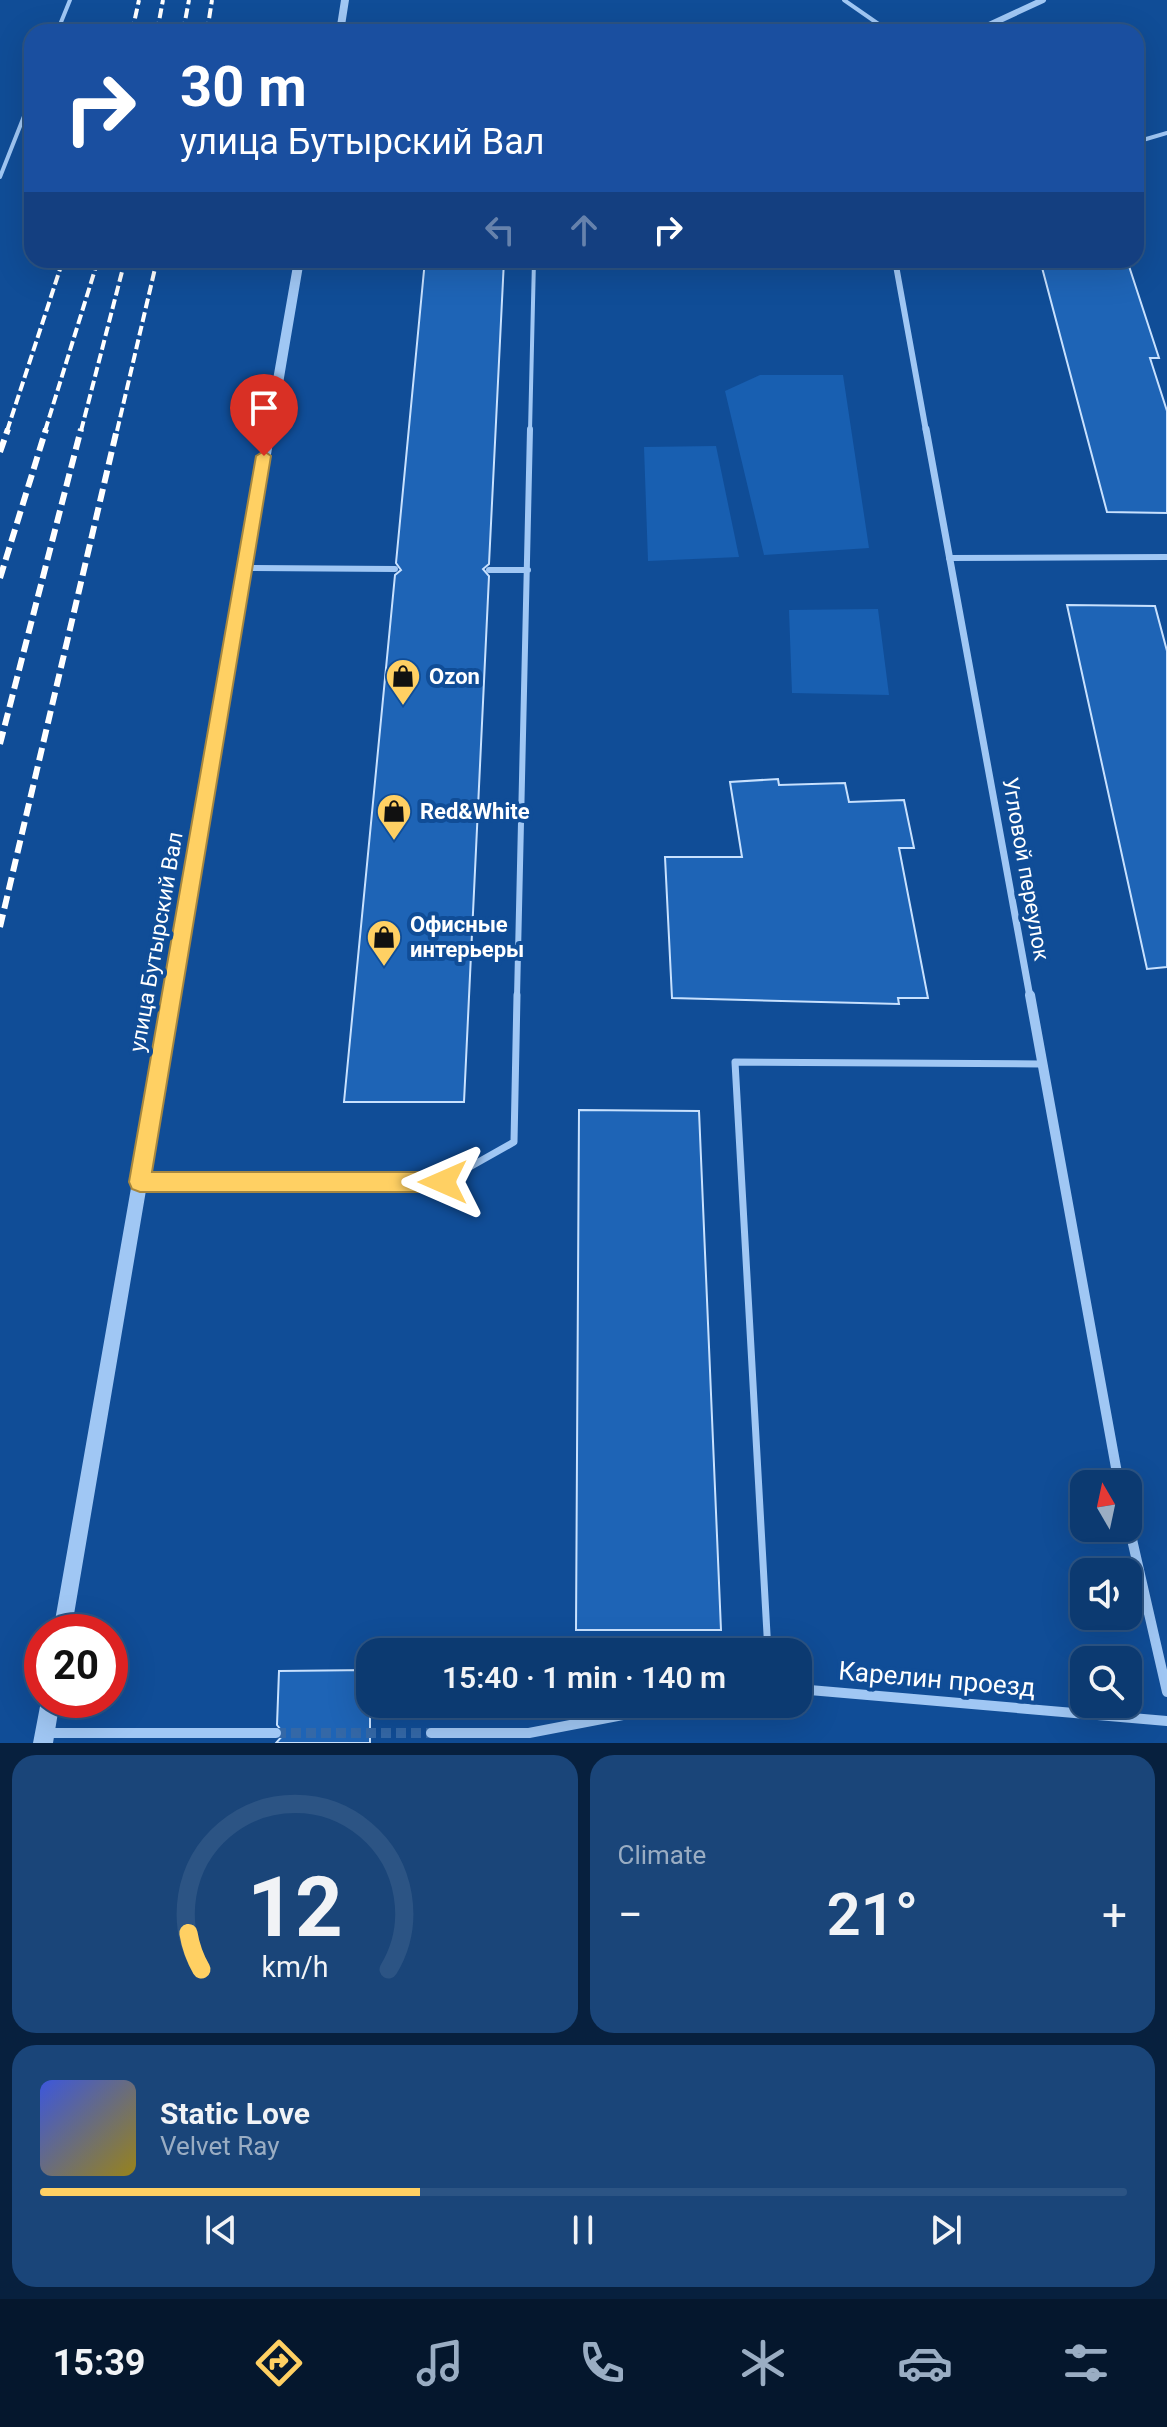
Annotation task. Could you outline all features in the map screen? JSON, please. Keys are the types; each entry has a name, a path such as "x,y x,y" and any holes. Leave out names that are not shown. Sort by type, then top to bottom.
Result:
{"street":[{"path":"341,24 345,0"},
{"path":"991,24 1043,0"},
{"name":"улица Бутырский Вал","path":"65,1614 298,268"},
{"name":"Угловой переулок","path":"896,268 1116,1470"},
{"path":"1133,1542 1167,1692"},
{"name":"Карелин проезд","path":"812,1690 1167,1721"},
{"path":"47,1718 44,1738 276,1733"},
{"path":"431,1733 528,1738 617,1718"}],"lane":[{"path":"60,24 70,0"},
{"path":"844,0 878,24"},
{"path":"0,177 24,116"},
{"path":"1144,140 1167,133"},
{"path":"140,1182 443,1182 514,1142 534,268"},
{"path":"949,558 1167,557"},
{"path":"244,568 395,569"},
{"path":"489,570 528,570"},
{"path":"767,1638 735,1062 1040,1064"}],"shaded area":[{"path":"760,375 843,375 869,548 764,555 725,391"},
{"path":"716,446 739,557 648,561 644,447"},
{"path":"878,609 889,695 792,693 789,610"}],"building":[{"path":"424,268 504,268 489,564 483,569 489,576 464,1102 344,1102 395,575 401,570 396,563"},
{"path":"1042,268 1130,268 1159,358 1150,358 1167,411 1167,513 1107,512"},
{"path":"1067,605 1155,606 1167,651 1167,967 1147,969"},
{"path":"778,779 779,785 845,783 849,802 904,800 914,848 899,848 928,998 898,998 899,1004 672,998 665,857 742,857 730,782"},
{"path":"579,1110 699,1111 721,1630 576,1630"},
{"path":"356,1670 356,1718 370,1718 370,1743 276,1743 284,1734 277,1725 279,1671"}],"tunnel":[{"path":"276,1733 431,1733"}],"railway":[{"path":"134,24 139,0"},
{"path":"158,24 163,0"},
{"path":"184,24 189,0"},
{"path":"208,24 212,0"},
{"path":"7,431 60,268"},
{"path":"45,431 96,268"},
{"path":"81,431 123,268"},
{"path":"117,431 155,268"},
{"path":"0,452 8,429"},
{"path":"0,578 46,429"},
{"path":"0,744 81,429"},
{"path":"0,927 117,429"}],"place":[{"name":"Ozon","path":"403,707"},
{"name":"Red&White","path":"394,842"},
{"name":"Офисные интерьеры","path":"384,968"}],"route":[{"path":"264,456 140,1182 443,1182"}]}
